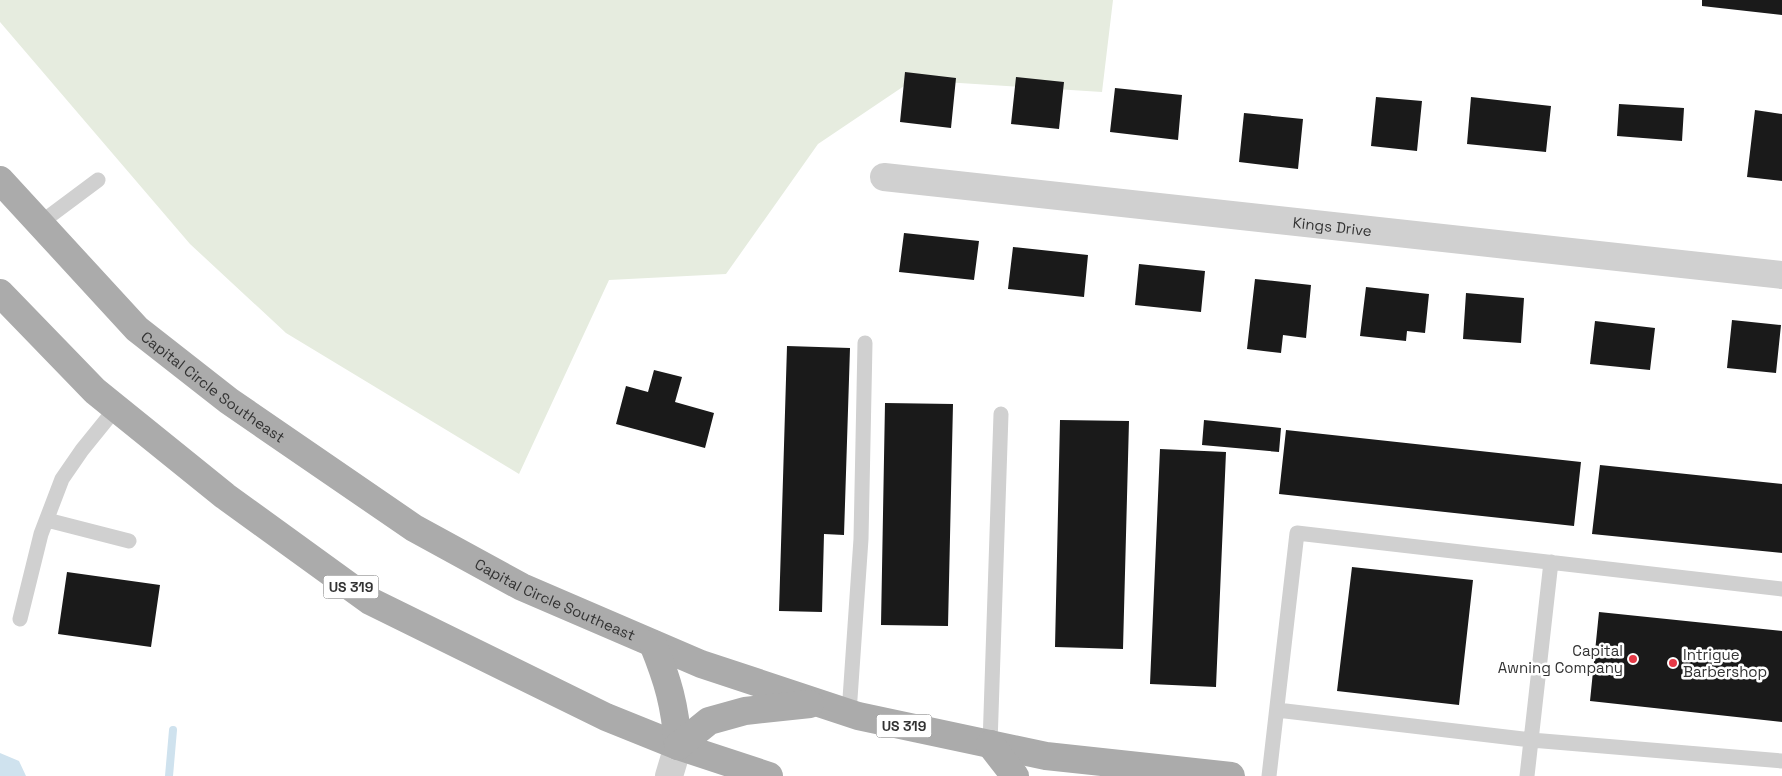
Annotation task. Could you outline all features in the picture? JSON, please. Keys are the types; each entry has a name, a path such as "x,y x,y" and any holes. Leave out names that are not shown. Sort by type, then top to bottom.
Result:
{"main road":[{"name":"Capital Circle Southeast","path":"0,180 137,329 229,401 311,460 414,528 522,588 702,664 849,713 1046,756 1231,776"},
{"name":"US 319","path":"0,293 96,391 116,408 225,496 370,601 606,717 678,746 769,776"},
{"path":"654,644 669,684 676,712 678,746"},
{"path":"678,746 709,721 745,711 819,703"},
{"path":"990,744 1015,776"},
{"path":"1151,776 1181,771"}],"street":[{"name":"Kings Drive","path":"884,177 1782,275"},
{"path":"669,776 678,746"}],"lane":[{"path":"39,224 98,180"},
{"path":"849,713 861,539 865,343"},
{"path":"20,619 47,520 62,479 82,450 116,408"},
{"path":"990,744 1001,414"},
{"path":"47,520 129,541"},
{"path":"1270,776 1297,532 1782,589"},
{"path":"1527,776 1551,562"},
{"path":"1277,710 1531,740 1782,761"}],"shaded area":[{"path":"0,0 1113,0 1102,92 913,80 818,144 726,274 609,280 519,474 286,333 190,244 0,22"}],"water":[{"path":"0,753 19,761 26,776 0,776"}],"building":[{"path":"1702,0 1782,0 1782,15 1702,6"},
{"path":"905,72 956,78 951,128 900,122"},
{"path":"1016,77 1064,82 1059,129 1011,124"},
{"path":"1115,88 1182,95 1178,140 1110,132"},
{"path":"1376,97 1422,101 1417,151 1371,146"},
{"path":"1471,97 1551,106 1546,152 1467,144"},
{"path":"1619,104 1684,108 1682,141 1617,136"},
{"path":"1755,110 1782,114 1782,181 1747,177"},
{"path":"1244,113 1303,119 1298,169 1239,162"},
{"path":"904,233 979,241 974,280 899,272"},
{"path":"1013,247 1088,255 1084,297 1008,289"},
{"path":"1139,264 1205,271 1201,312 1135,305"},
{"path":"1255,279 1311,285 1306,338 1283,335 1281,353 1247,349"},
{"path":"1366,287 1429,294 1425,333 1407,331 1406,341 1360,336"},
{"path":"1466,293 1524,298 1521,343 1463,339"},
{"path":"1732,320 1781,325 1776,373 1727,368"},
{"path":"1595,321 1655,328 1650,370 1590,364"},
{"path":"787,346 850,348 844,535 824,534 822,612 779,611"},
{"path":"654,370 682,377 675,402 714,413 705,448 616,424 626,386 648,392"},
{"path":"885,403 953,404 948,626 881,625"},
{"path":"1060,420 1129,421 1123,649 1055,647"},
{"path":"1204,420 1281,428 1279,452 1202,445"},
{"path":"1286,430 1581,462 1574,526 1279,494"},
{"path":"1160,449 1226,452 1216,687 1150,684"},
{"path":"1600,465 1782,484 1782,553 1592,534"},
{"path":"1352,567 1473,580 1459,705 1337,691"},
{"path":"67,572 160,585 151,647 58,634"},
{"path":"1599,612 1782,631 1782,722 1590,701"}],"waterway":[{"path":"169,776 173,730"}],"place":[{"name":"Capital Awning Company","path":"1633,659"},
{"name":"Intrigue Barbershop","path":"1673,663"}]}
